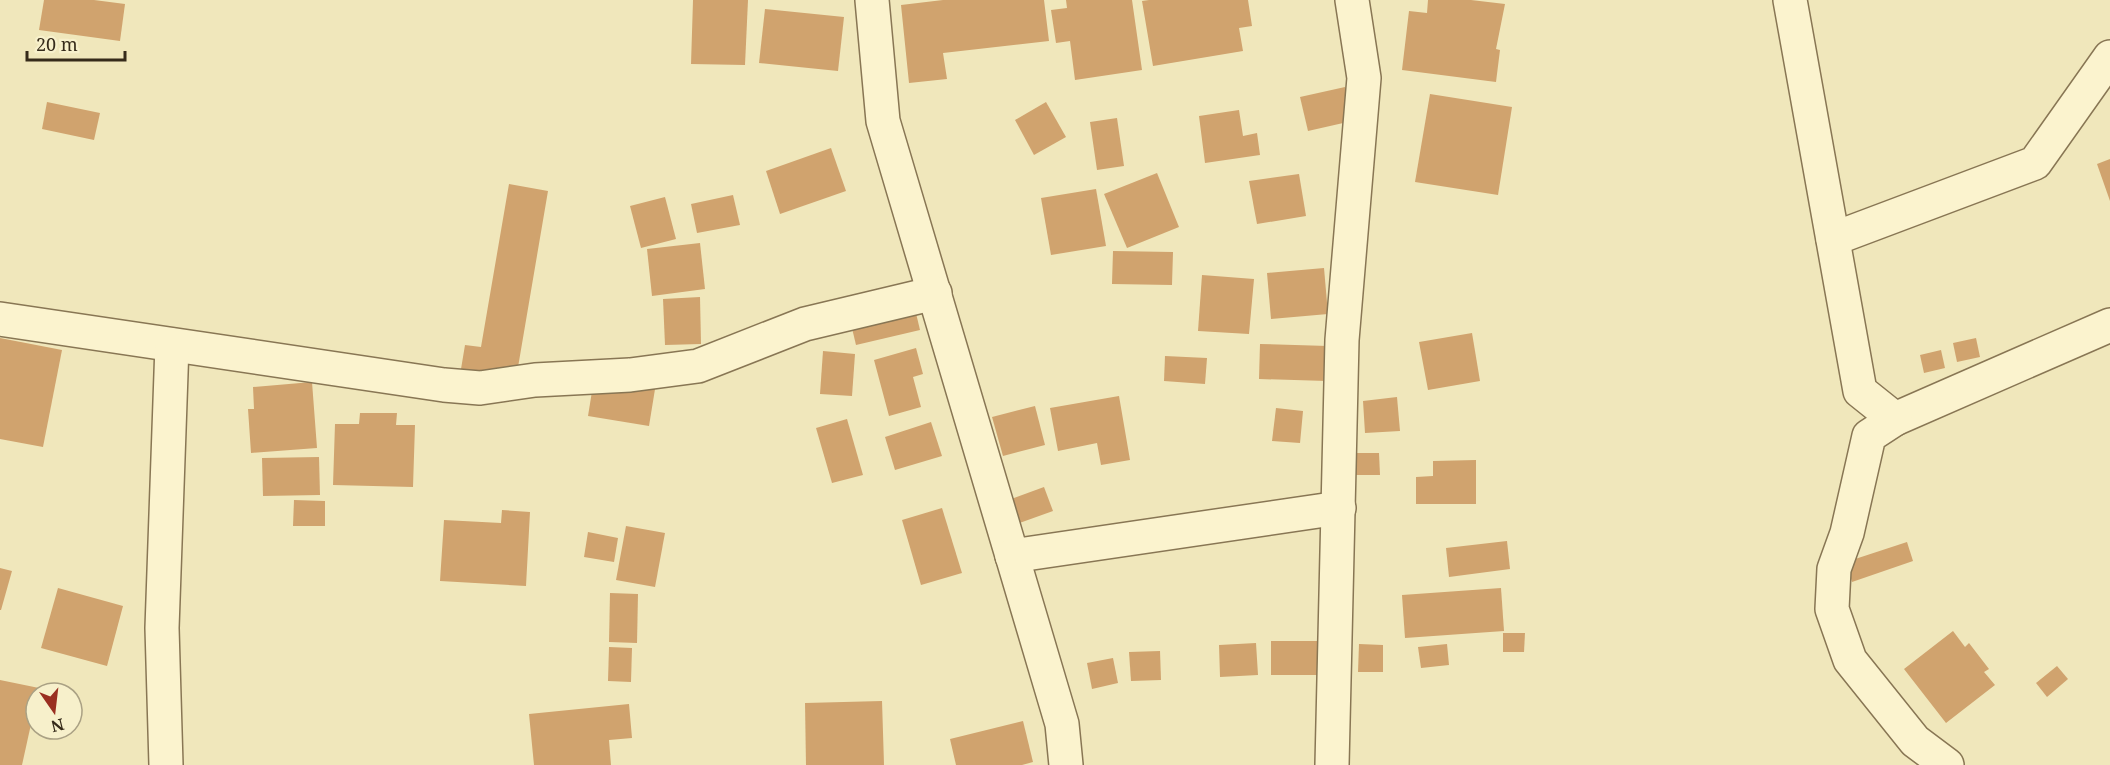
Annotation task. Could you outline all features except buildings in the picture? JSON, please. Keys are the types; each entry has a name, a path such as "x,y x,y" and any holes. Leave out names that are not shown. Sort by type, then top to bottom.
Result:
{"street":[{"path":"872,0 884,121 1062,724 1066,765"},
{"path":"1332,765 1342,340 1364,78 1352,0"},
{"path":"1790,0 1860,391 1895,419"},
{"path":"1833,239 2035,163 2110,57"},
{"path":"0,319 444,385 480,388 535,380 630,375 698,366 805,324 935,293"},
{"path":"1947,765 1915,741 1850,660 1832,609 1834,569 1847,533 1869,436 1895,419 2110,325"},
{"path":"166,765 162,628 172,345"},
{"path":"1012,556 1339,508"}]}
